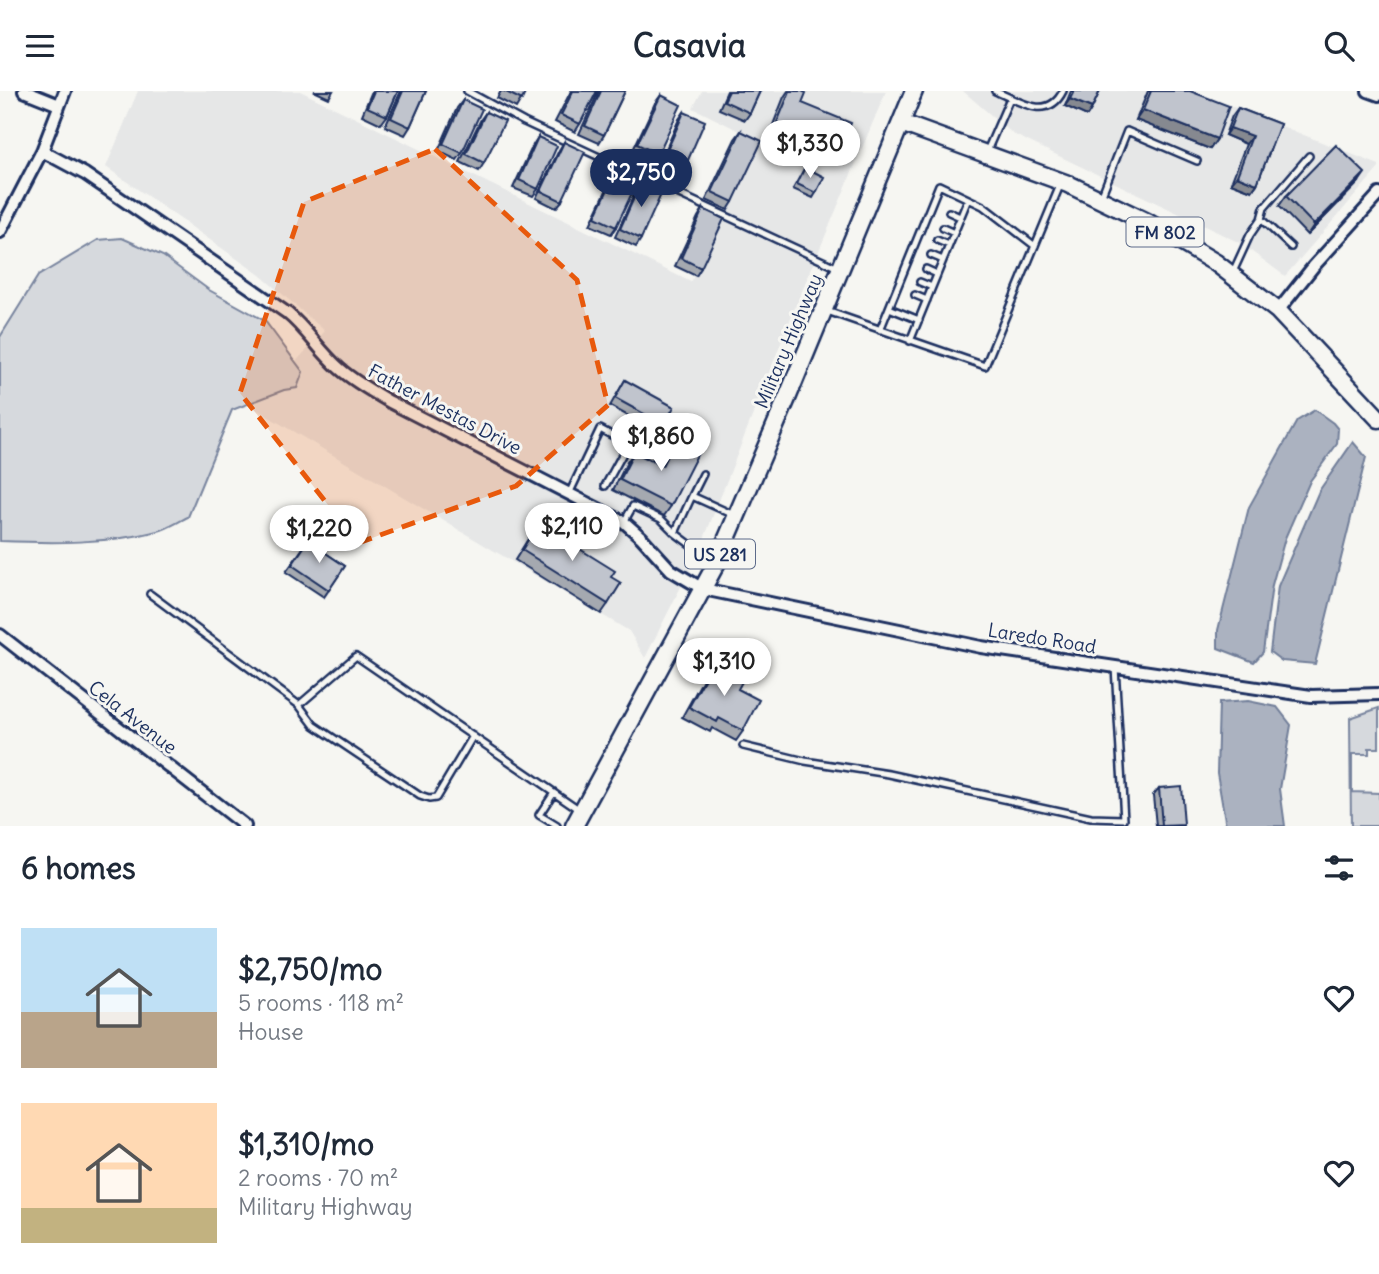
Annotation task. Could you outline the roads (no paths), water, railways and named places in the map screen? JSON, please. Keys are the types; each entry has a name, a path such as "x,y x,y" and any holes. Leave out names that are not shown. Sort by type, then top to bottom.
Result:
{"main road":[{"name":"Military Highway","path":"578,819 720,555 914,91"},
{"name":"FM 802","path":"901,123 1061,182 1147,222 1216,263 1278,311 1379,419"}],"street":[{"path":"24,91 59,105"},
{"path":"0,232 42,151 65,91"},
{"path":"1368,91 1379,95"},
{"name":"Father Mestas Drive","path":"42,151 117,195 287,313 302,325 339,368 354,380 390,402 624,522 671,570 703,589"},
{"path":"1278,311 1313,267 1379,194"},
{"name":"Laredo Road","path":"703,589 981,647 1311,696 1379,694"},
{"name":"Cela Avenue","path":"0,635 245,826"}],"lane":[{"path":"467,91 524,122 841,269"},
{"path":"995,91 1038,109 1052,106 1063,91"},
{"path":"985,153 1010,98"},
{"path":"1100,200 1127,131 1197,161"},
{"path":"1231,274 1261,219 1264,208 1309,156"},
{"path":"824,310 985,366 1061,182"},
{"path":"880,330 917,249 939,185 983,206 1035,246"},
{"path":"910,341 968,199"},
{"path":"949,212 960,217"},
{"path":"1261,219 1291,247"},
{"path":"925,220 932,223"},
{"path":"943,228 954,233"},
{"path":"937,240 949,245"},
{"path":"931,255 943,260"},
{"path":"926,269 937,274"},
{"path":"920,282 932,287"},
{"path":"915,295 926,300"},
{"path":"890,308 919,320"},
{"path":"569,494 600,429 652,456"},
{"path":"605,486 628,444"},
{"path":"675,533 703,474"},
{"path":"692,496 737,516"},
{"path":"624,522 633,506 661,519 691,545 720,555"},
{"path":"150,594 299,705 314,725 420,796 429,799 436,797 473,736"},
{"path":"299,705 356,656 554,792 578,819"},
{"path":"743,746 805,761 889,774 1091,818 1124,819 1115,667"},
{"path":"554,792 539,815 557,826"}]}
